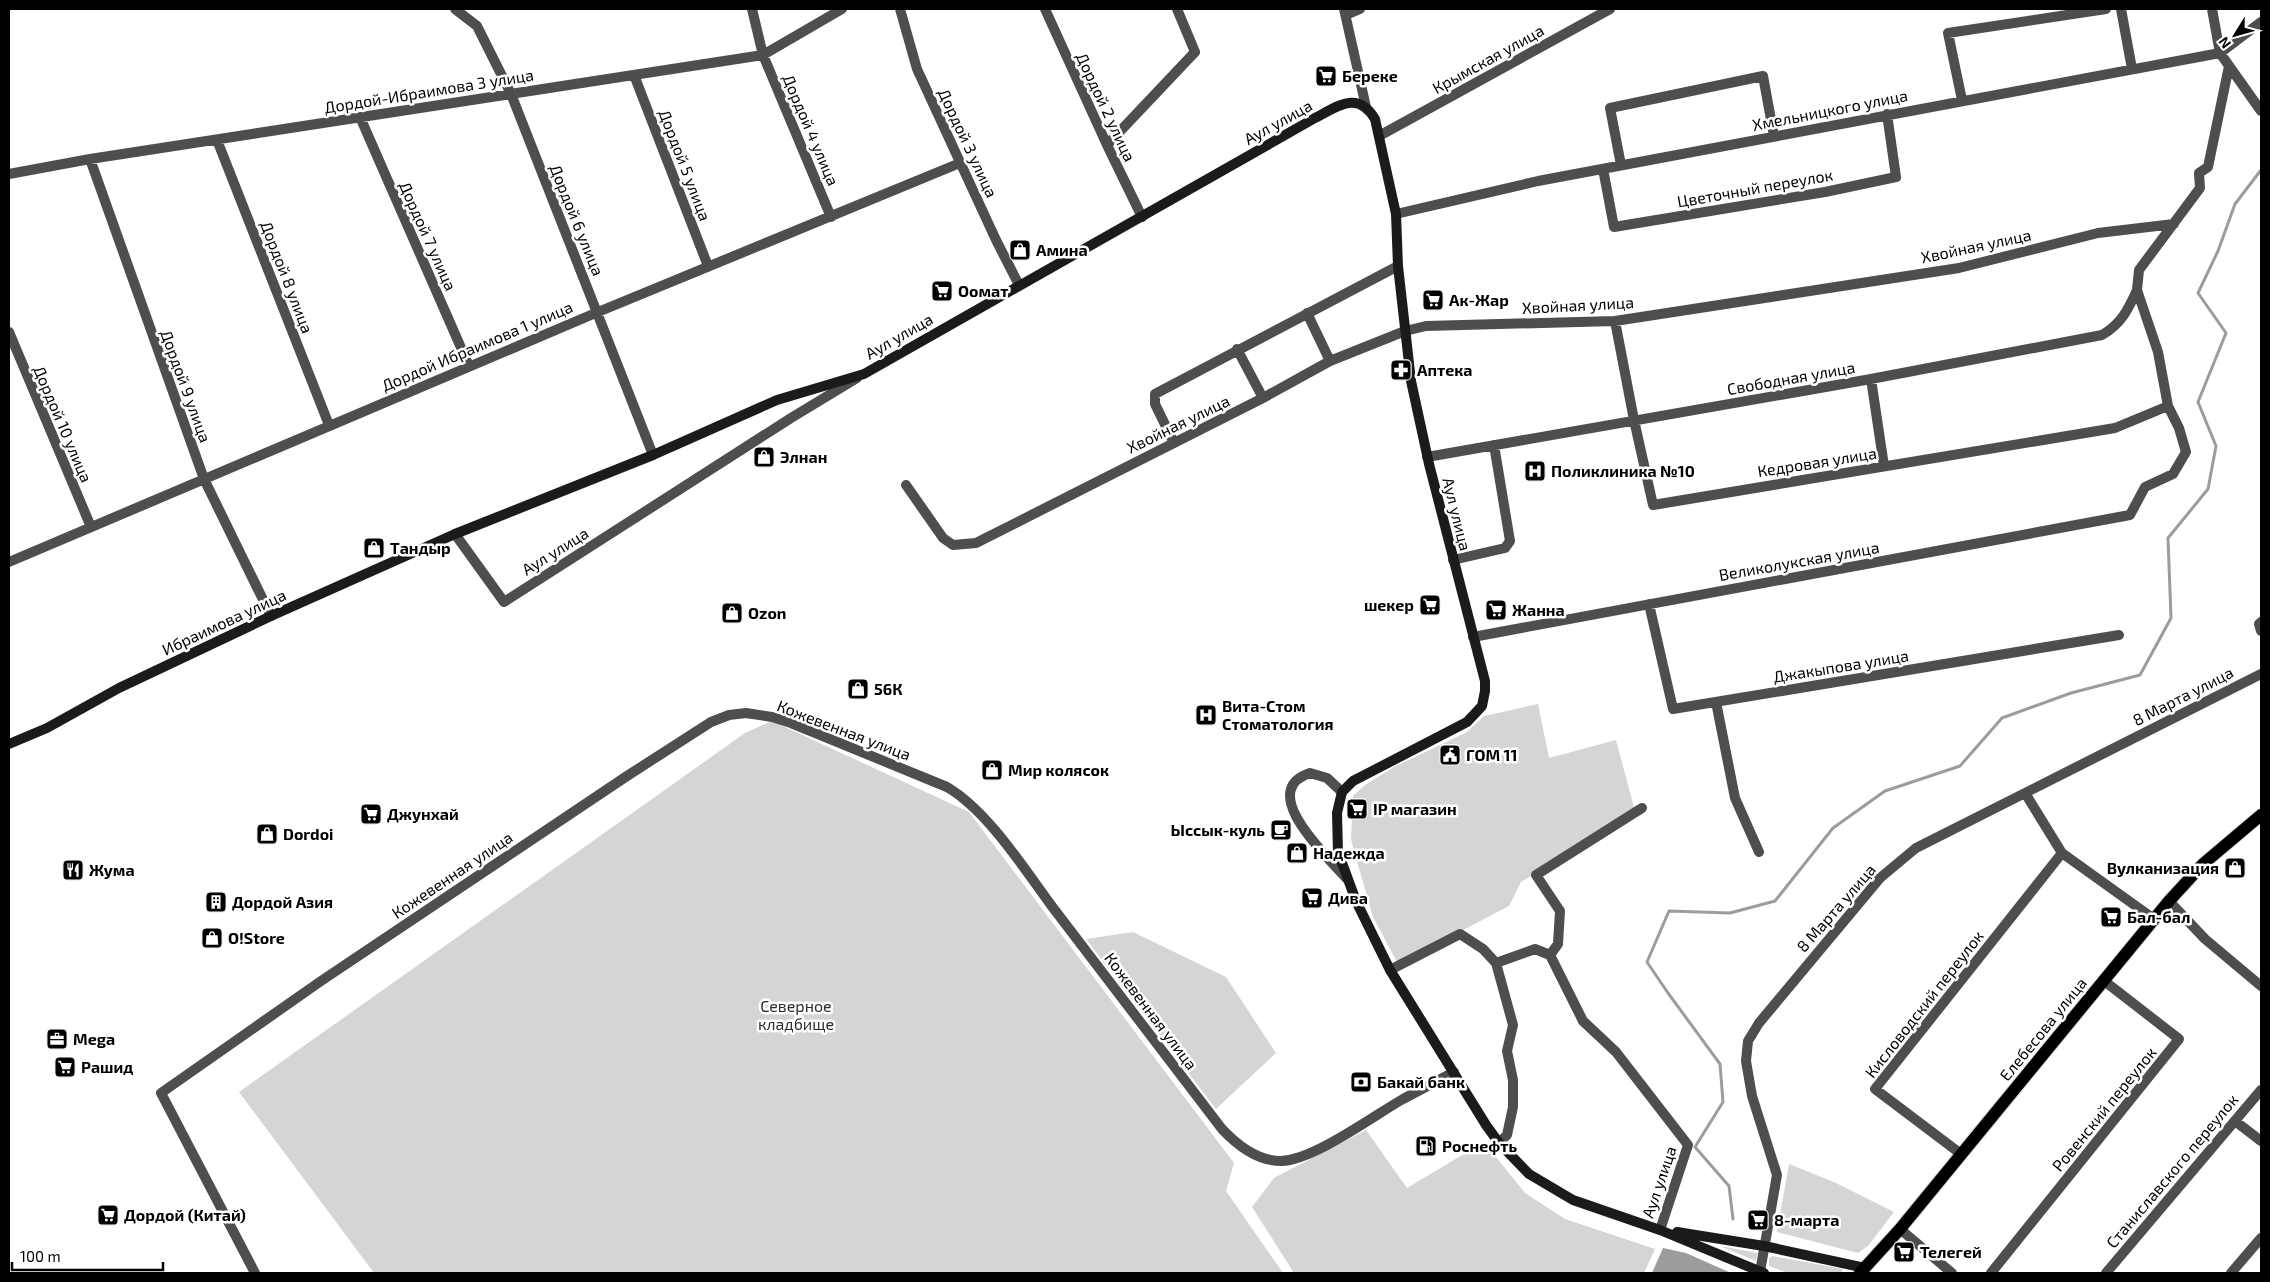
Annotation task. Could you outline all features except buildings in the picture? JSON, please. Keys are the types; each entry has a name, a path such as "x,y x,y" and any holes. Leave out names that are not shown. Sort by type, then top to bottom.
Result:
{"main road":[{"name":"Аул улица","path":"864,374 1343,104 1355,102 1366,107 1375,119 1396,214 1398,266 1411,381 1453,560 1484,681 1484,699 1478,711 1467,722 1353,781 1342,792 1339,801 1336,839 1346,878 1390,970 1499,1143 1529,1174 1573,1200 1660,1230"},
{"name":"Ибраимова улица","path":"9,744 47,728 119,688 271,616 455,534 653,455 777,400 864,374"},
{"name":"Елебесова улица","path":"1862,1271 1900,1229 2169,901 2203,864 2261,815"},
{"path":"1660,1230 1764,1246 1862,1271"},
{"path":"1660,1230 1762,1272"}],"street":[{"name":"Дордой 6 улица","path":"455,9 477,26 511,94 653,455"},
{"name":"Дордой 4 улица","path":"752,9 763,55 831,217"},
{"name":"Дордой-Ибраимова 3 улица","path":"9,174 90,159 763,55 842,9"},
{"name":"Дордой 3 улица","path":"900,9 917,69 960,163 1020,285"},
{"name":"Дордой 2 улица","path":"1045,9 1106,145 1142,217"},
{"path":"1106,145 1195,52 1177,9"},
{"path":"1360,9 1345,12 1366,107"},
{"name":"Крымская улица","path":"1379,136 1610,9"},
{"path":"1962,100 1948,33 2106,9"},
{"path":"2121,9 2132,69"},
{"path":"2212,9 2220,53 2261,111"},
{"name":"Хмельницкого улица","path":"1396,214 1603,168 2220,53 2261,22"},
{"path":"2168,406 2158,352 2137,290 2140,270 2200,188 2199,173 2208,167 2229,66"},
{"name":"Дордой 5 улица","path":"634,75 708,266"},
{"path":"1621,165 1610,108 1762,76 1774,136"},
{"name":"Цветочный переулок","path":"1603,168 1614,227 1825,192 1896,177 1886,114"},
{"name":"Дордой 7 улица","path":"360,117 469,366"},
{"name":"Дордой 8 улица","path":"217,140 329,425"},
{"name":"Дордой 9 улица","path":"90,159 204,479 271,616"},
{"name":"Дордой Ибраимова 1 улица","path":"9,562 469,366 960,163"},
{"name":"Хвойная улица","path":"906,485 943,538 953,545 976,543 1263,398 1330,361 1405,331 1426,326 1616,321 1959,268 2098,233 2174,224"},
{"path":"1174,443 1154,404 1155,394 1237,349 1398,266"},
{"name":"Свободная улица","path":"1428,457 1871,379 2102,335 2115,327 2126,313 2137,290"},
{"path":"1307,313 1330,361"},
{"name":"Кедровая улица","path":"1616,321 1634,420 1653,504 2115,428 2168,406"},
{"name":"Дордой 10 улица","path":"9,332 91,527"},
{"path":"1237,349 1263,398"},
{"name":"Аул улица","path":"455,534 504,602 790,418 864,374"},
{"path":"1871,379 1884,466"},
{"name":"Великолукская улица","path":"1473,637 2130,515 2145,487 2173,474 2186,452 2179,428 2168,406"},
{"path":"1453,560 1505,548 1510,541 1494,445"},
{"name":"Джакыпова улица","path":"1649,604 1673,709 2119,635"},
{"path":"2261,622 2259,624 2261,631"},
{"name":"8 Марта улица","path":"1762,1272 1764,1246 1777,1175 1752,1096 1746,1061 1748,1041 1760,1022 1880,878 1916,848 2261,674"},
{"path":"1716,702 1735,798 1759,852"},
{"name":"Кожевенная улица","path":"255,1273 161,1094 321,981 627,776 711,722 738,713 772,717 791,723 946,787 967,800 1030,876 1222,1129 1236,1142 1253,1153 1282,1161 1300,1157 1454,1072"},
{"path":"1342,792 1327,778 1310,773 1296,781 1291,790 1291,801 1294,814 1306,834 1346,878"},
{"path":"2025,793 2062,854 2154,919"},
{"path":"1496,963 1535,949 1550,955 1558,944 1560,911 1536,875 1642,808"},
{"name":"Кисловодский переулок","path":"1961,1154 1875,1089 2062,854"},
{"path":"2169,901 2205,939 2261,986"},
{"path":"1390,970 1460,934 1483,949 1496,963 1512,1025 1508,1051 1513,1107 1507,1135 1499,1143"},
{"name":"Аул улица","path":"1550,955 1583,1021 1616,1052 1688,1145 1660,1230"},
{"name":"Ровенский переулок","path":"1991,1273 2179,1039 2103,980"},
{"name":"Станиславского переулок","path":"2106,1273 2261,1090"},
{"path":"2235,1121 2261,1141"},
{"path":"1900,1229 1952,1273"},
{"path":"2231,1273 2261,1238"}],"green space":[{"path":"1538,704 1549,758 1616,740 1635,811 1521,882 1509,906 1398,964 1373,917 1354,851 1351,839 1353,796 1365,785 1394,767 1467,732 1484,716"},
{"name":"Северное кладбище","path":"772,721 969,812 1234,1163 1226,1191 1283,1273 374,1273 239,1092 745,733"},
{"path":"1133,932 1226,977 1276,1053 1216,1109 1086,939"},
{"path":"1366,1130 1407,1188 1484,1142 1525,1193 1565,1219 1655,1249 1644,1273 1294,1273 1252,1207 1274,1178"},
{"path":"1789,1164 1836,1183 1894,1212 1868,1246 1858,1253 1777,1232"},
{"path":"1720,1246 1758,1253 1756,1261"},
{"path":"1772,1256 1843,1269 1841,1273 1788,1273 1769,1266 1769,1258"}],"shaded area":[{"path":"1663,1248 1686,1253 1731,1273 1652,1273"}],"waterway":[{"path":"1733,1219 1729,1186 1695,1147 1723,1102 1720,1064 1647,962 1669,911 1730,913 1775,901 1833,828 1885,791 1960,766 2002,718 2071,693 2140,675 2171,618 2168,538 2208,489 2216,446 2198,402 2226,333 2198,293 2218,251 2235,204 2261,170"}],"place":[{"name":"Береке","path":"1326,76"},
{"name":"Амина","path":"1020,250"},
{"name":"Оомат","path":"942,291"},
{"name":"Ак-Жар","path":"1433,300"},
{"name":"Аптека","path":"1401,370"},
{"name":"Элнан","path":"764,457"},
{"name":"Поликлиника №10","path":"1535,471"},
{"name":"Тандыр","path":"374,548"},
{"name":"шекер","path":"1430,605"},
{"name":"Жанна","path":"1496,610"},
{"name":"Ozon","path":"732,613"},
{"name":"56К","path":"858,689"},
{"name":"Вита-Стом Стоматология","path":"1206,715"},
{"name":"ГОМ 11","path":"1450,755"},
{"name":"Мир колясок","path":"992,770"},
{"name":"IP магазин","path":"1357,809"},
{"name":"Джунхай","path":"371,814"},
{"name":"Ыссык-куль","path":"1281,830"},
{"name":"Dordoi","path":"267,834"},
{"name":"Надежда","path":"1297,853"},
{"name":"Вулканизация","path":"2235,868"},
{"name":"Жума","path":"73,870"},
{"name":"Дива","path":"1312,898"},
{"name":"Дордой Азия","path":"216,902"},
{"name":"Бал-бал","path":"2111,917"},
{"name":"O!Store","path":"212,938"},
{"name":"Mega","path":"57,1039"},
{"name":"Рашид","path":"65,1067"},
{"name":"Бакай банк","path":"1361,1082"},
{"name":"Роснефть","path":"1426,1146"},
{"name":"Дордой (Китай)","path":"108,1215"},
{"name":"8-марта","path":"1758,1220"},
{"name":"Телегей","path":"1904,1252"}]}
